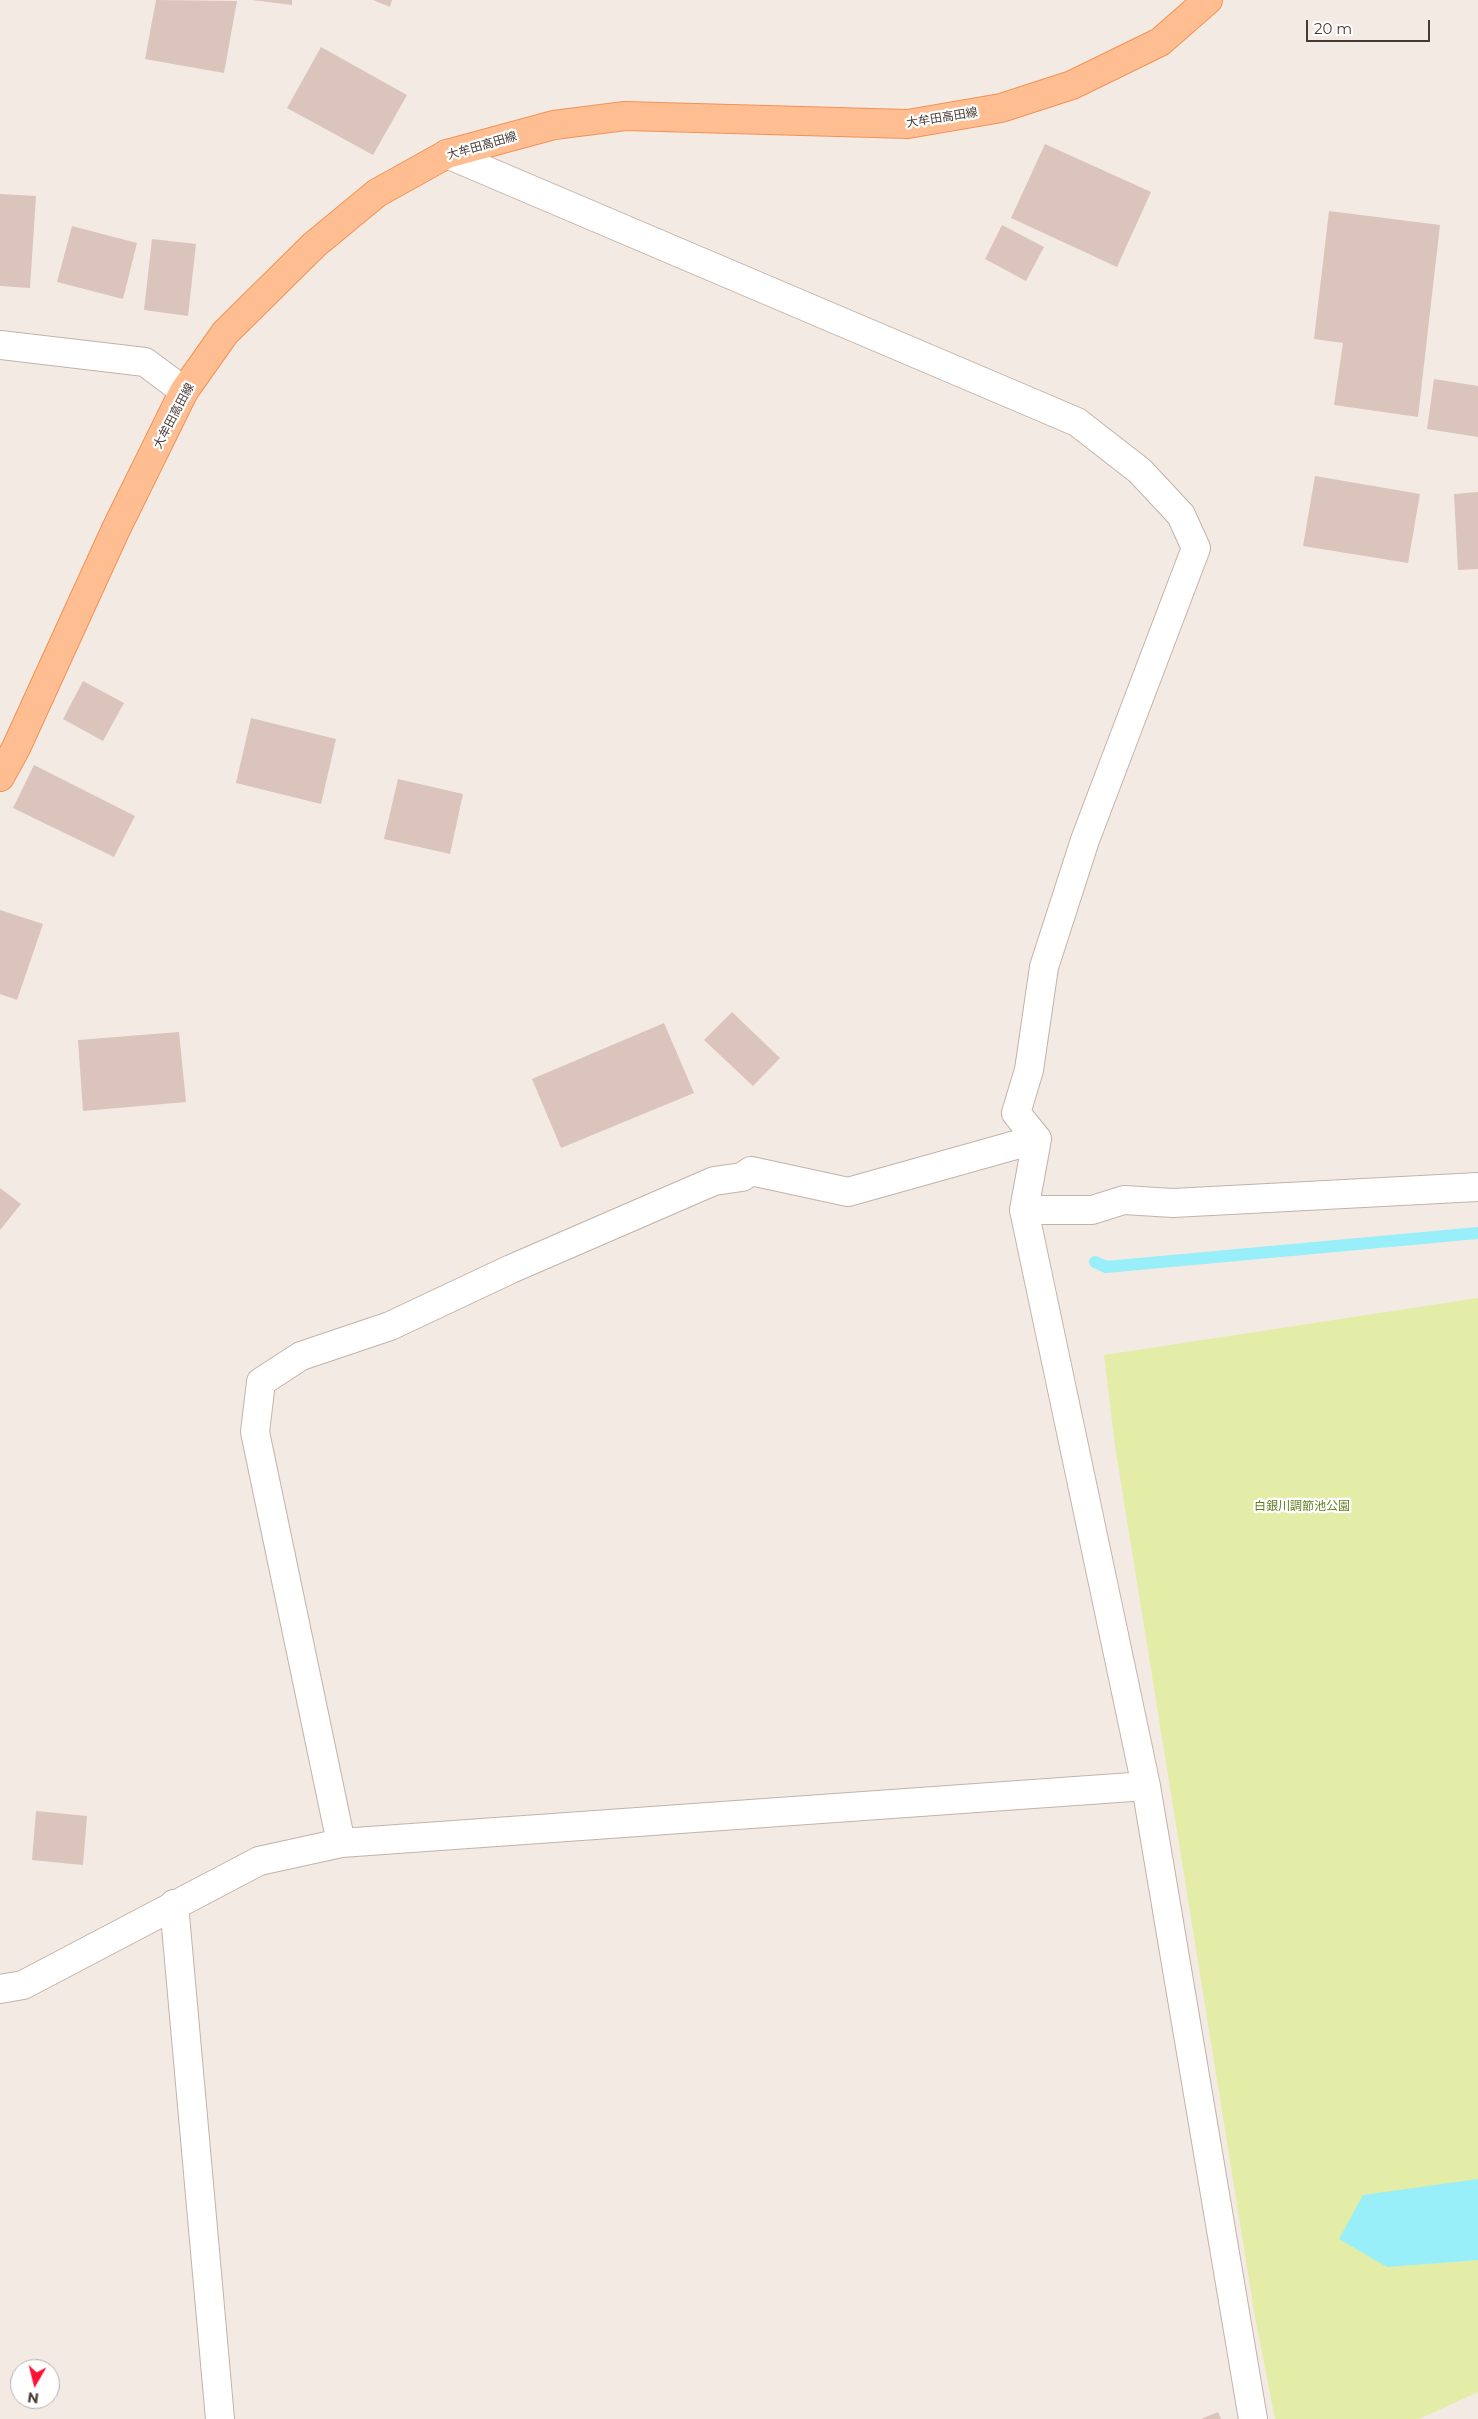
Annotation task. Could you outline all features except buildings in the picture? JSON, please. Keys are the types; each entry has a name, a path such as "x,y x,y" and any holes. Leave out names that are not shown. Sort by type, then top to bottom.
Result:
{"main road":[{"name":"大牟田高田線","path":"0,777 16,748 116,529 184,392 225,333 314,245 378,193 448,154 554,125 625,116 908,124 1001,108 1072,85 1160,42 1208,0"}],"street":[{"path":"448,154 1077,422 1140,470 1181,515 1196,548 1085,840 1044,967 1029,1070 1016,1113 1037,1139 1024,1210 1146,1786 1253,2419"},
{"path":"0,345 145,362 184,392"},
{"path":"341,1843 254,1432 262,1382 301,1356 390,1326 511,1269 714,1181 742,1177 751,1171 848,1192 1037,1139"},
{"path":"1024,1210 1092,1210 1124,1200 1173,1203 1478,1187"},
{"path":"0,1988 23,1985 259,1861 341,1843 1146,1786"},
{"path":"174,1904 220,2419"}],"green space":[{"name":"白銀川調節池公園","path":"1478,1298 1478,2392 1419,2419 1275,2419 1255,2317 1115,1446 1104,1355"}],"water":[{"path":"1478,2179 1478,2260 1387,2267 1339,2239 1363,2195"}],"waterway":[{"path":"1095,1262 1106,1267 1478,1233"}]}
